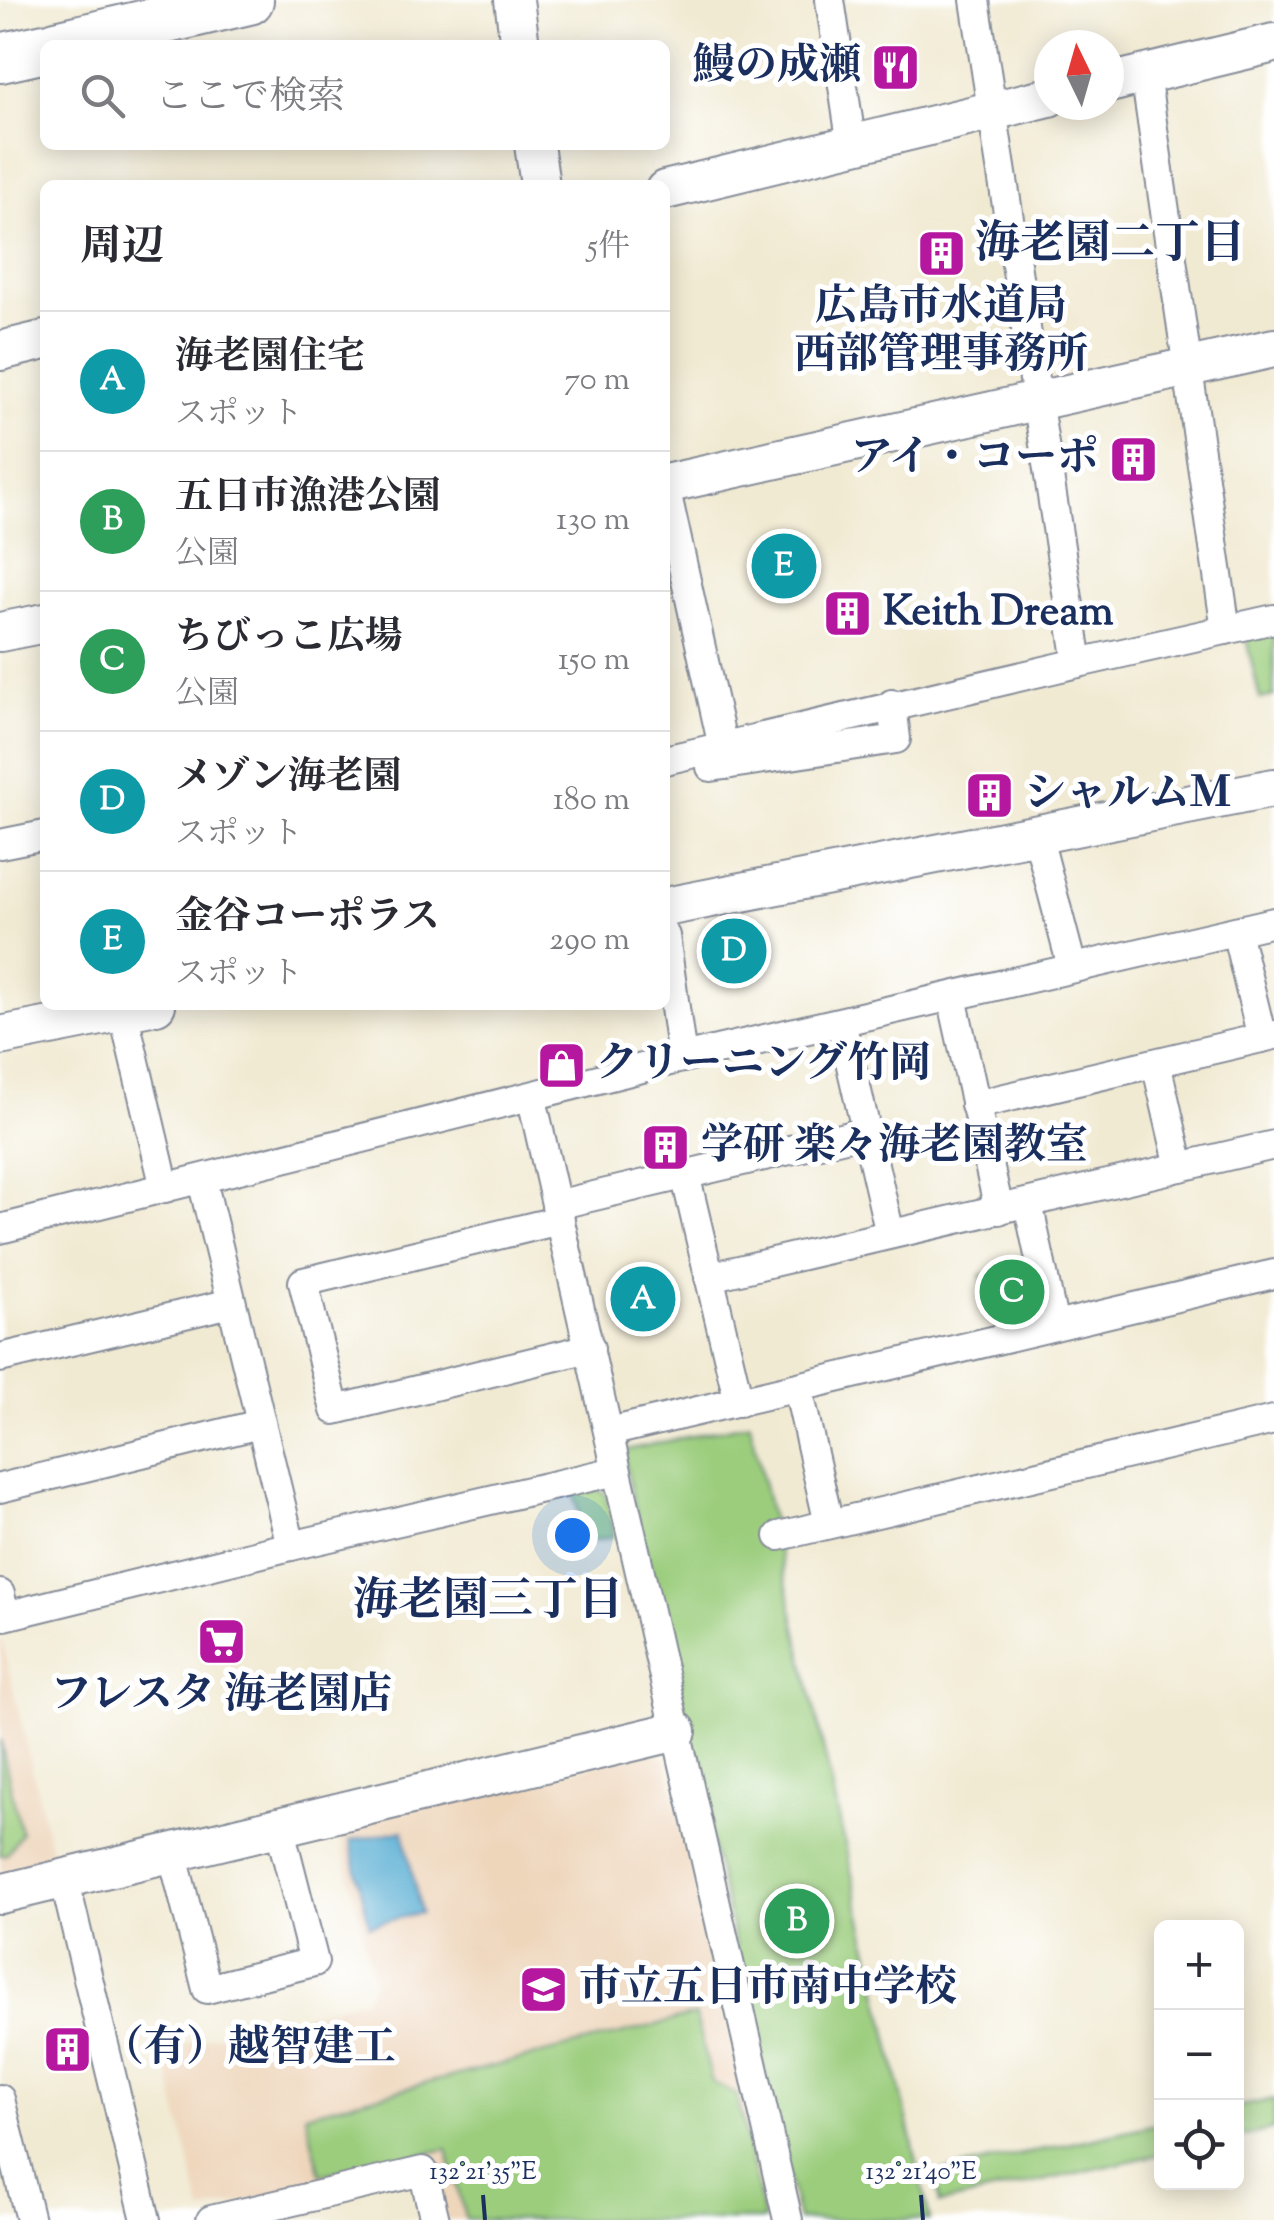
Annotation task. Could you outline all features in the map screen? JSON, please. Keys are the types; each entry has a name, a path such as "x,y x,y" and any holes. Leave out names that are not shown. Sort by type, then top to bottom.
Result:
{"highway":[{"path":"77,40 249,0"},
{"path":"0,58 40,49"}],"street":[{"path":"514,0 519,40"},
{"path":"830,0 852,146"},
{"path":"975,0 1078,663"},
{"path":"1226,630 1188,366 1127,78 1274,43"},
{"path":"670,189 1034,101"},
{"path":"535,150 539,180"},
{"path":"0,351 40,341"},
{"path":"670,484 1274,348"},
{"path":"670,508 724,754"},
{"path":"670,772 892,704 1274,619"},
{"path":"0,632 40,623"},
{"path":"670,759 724,754"},
{"path":"670,906 1274,788"},
{"path":"1037,834 1072,967"},
{"path":"0,844 40,836"},
{"path":"0,1229 532,1099 682,1058 1274,922"},
{"path":"975,1105 1268,1037 1236,930"},
{"path":"670,972 682,1058"},
{"path":"952,997 999,1210"},
{"path":"0,1036 129,1010"},
{"path":"139,1010 165,1188"},
{"path":"841,1022 890,1234"},
{"path":"1156,1063 1180,1167"},
{"path":"532,1099 788,2220"},
{"path":"590,1348 334,1410 303,1282 685,1174 866,1132"},
{"path":"709,1277 1274,1145"},
{"path":"685,1174 738,1402"},
{"path":"202,1180 291,1546"},
{"path":"1028,1203 1054,1326"},
{"path":"609,1432 1274,1274"},
{"path":"0,1358 231,1303"},
{"path":"798,1388 829,1524"},
{"path":"779,1536 1274,1420"},
{"path":"0,1488 260,1424"},
{"path":"0,1594 5,1616 616,1471"},
{"path":"0,1894 676,1731"},
{"path":"172,1852 207,1989 314,1962 279,1826"},
{"path":"64,1878 146,2220"},
{"path":"0,2099 30,2220"},
{"path":"211,2220 423,2170 435,2220"}],"shaded area":[{"path":"0,1633 53,1858 0,1872"},
{"name":"市立五日市南中学校","path":"651,1752 666,1760 772,2220 444,2220 428,2156 202,2212 163,2049 365,1999 374,1981 338,1828"}],"green space":[{"path":"1274,627 1274,696 1260,699 1245,634"},
{"path":"1031,1263 1042,1310 992,1321 981,1275"},
{"path":"750,1423 930,2220 798,2220 622,1451"},
{"path":"590,1484 606,1494 615,1536 586,1542 573,1489"},
{"path":"0,1739 21,1833 7,1854 0,1855"},
{"path":"695,2015 712,2082 737,2095 764,2220 466,2220 447,2149 321,2175 305,2114"},
{"path":"1274,2099 1274,2129 1244,2136 1244,2105"},
{"path":"1154,2125 1154,2156 940,2204 934,2174"}],"water":[{"path":"403,1830 421,1913 369,1925 350,1841"}],"place":[{"name":"鰻の成瀬","path":"896,68"},
{"name":"広島市水道局 西部管理事務所","path":"941,253"},
{"name":"アイ・コーポ","path":"1134,460"},
{"name":"金谷コーポラス","path":"784,566"},
{"name":"Keith Dream","path":"848,614"},
{"name":"シャルムＭ","path":"989,796"},
{"name":"メゾン海老園","path":"734,951"},
{"name":"クリーニング竹岡","path":"561,1066"},
{"name":"学研 楽々海老園教室","path":"666,1148"},
{"name":"ちびっこ広場","path":"1012,1292"},
{"name":"海老園住宅","path":"643,1299"},
{"name":"フレスタ 海老園店","path":"221,1641"},
{"name":"五日市漁港公園","path":"797,1921"},
{"name":"市立五日市南中学校","path":"544,1990"},
{"name":"（有）越智建工","path":"67,2050"}],"district":[{"name":"海老園二丁目","path":"1110,246"},
{"name":"海老園三丁目","path":"488,1603"}]}
